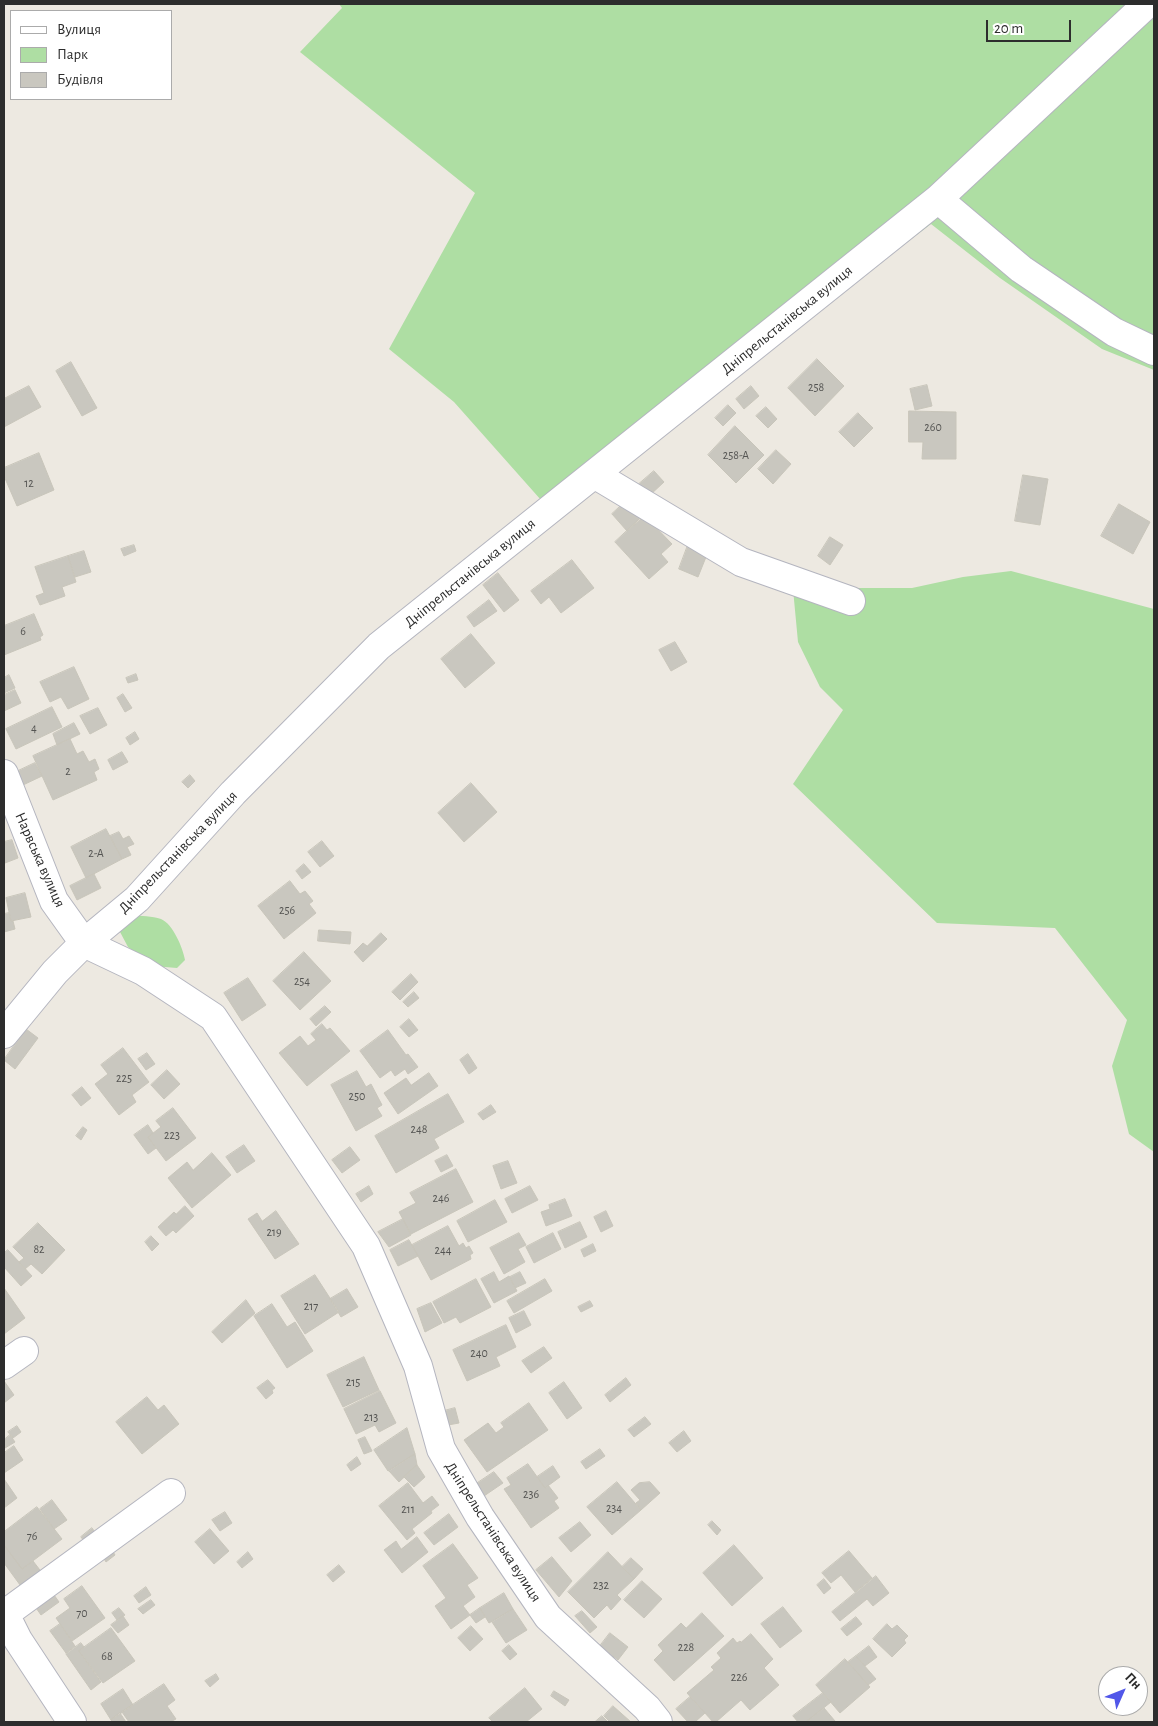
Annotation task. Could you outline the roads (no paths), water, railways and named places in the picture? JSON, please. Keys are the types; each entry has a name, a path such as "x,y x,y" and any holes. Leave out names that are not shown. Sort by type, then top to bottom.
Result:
{"street":[{"name":"Дніпрельстанівська вулиця","path":"658,1722 647,1708 548,1617 480,1517 441,1449 418,1366 366,1246 214,1017 143,971 84,943 137,900 234,793 379,646 938,199 1147,4"},
{"path":"938,199 1029,274 1114,332 1154,351"},
{"path":"594,474 741,562 850,601"},
{"name":"Нарвська вулиця","path":"4,774 54,901 84,943"},
{"path":"4,1034 55,972 84,943"},
{"path":"72,1722 18,1640 4,1613 171,1493"}]}
